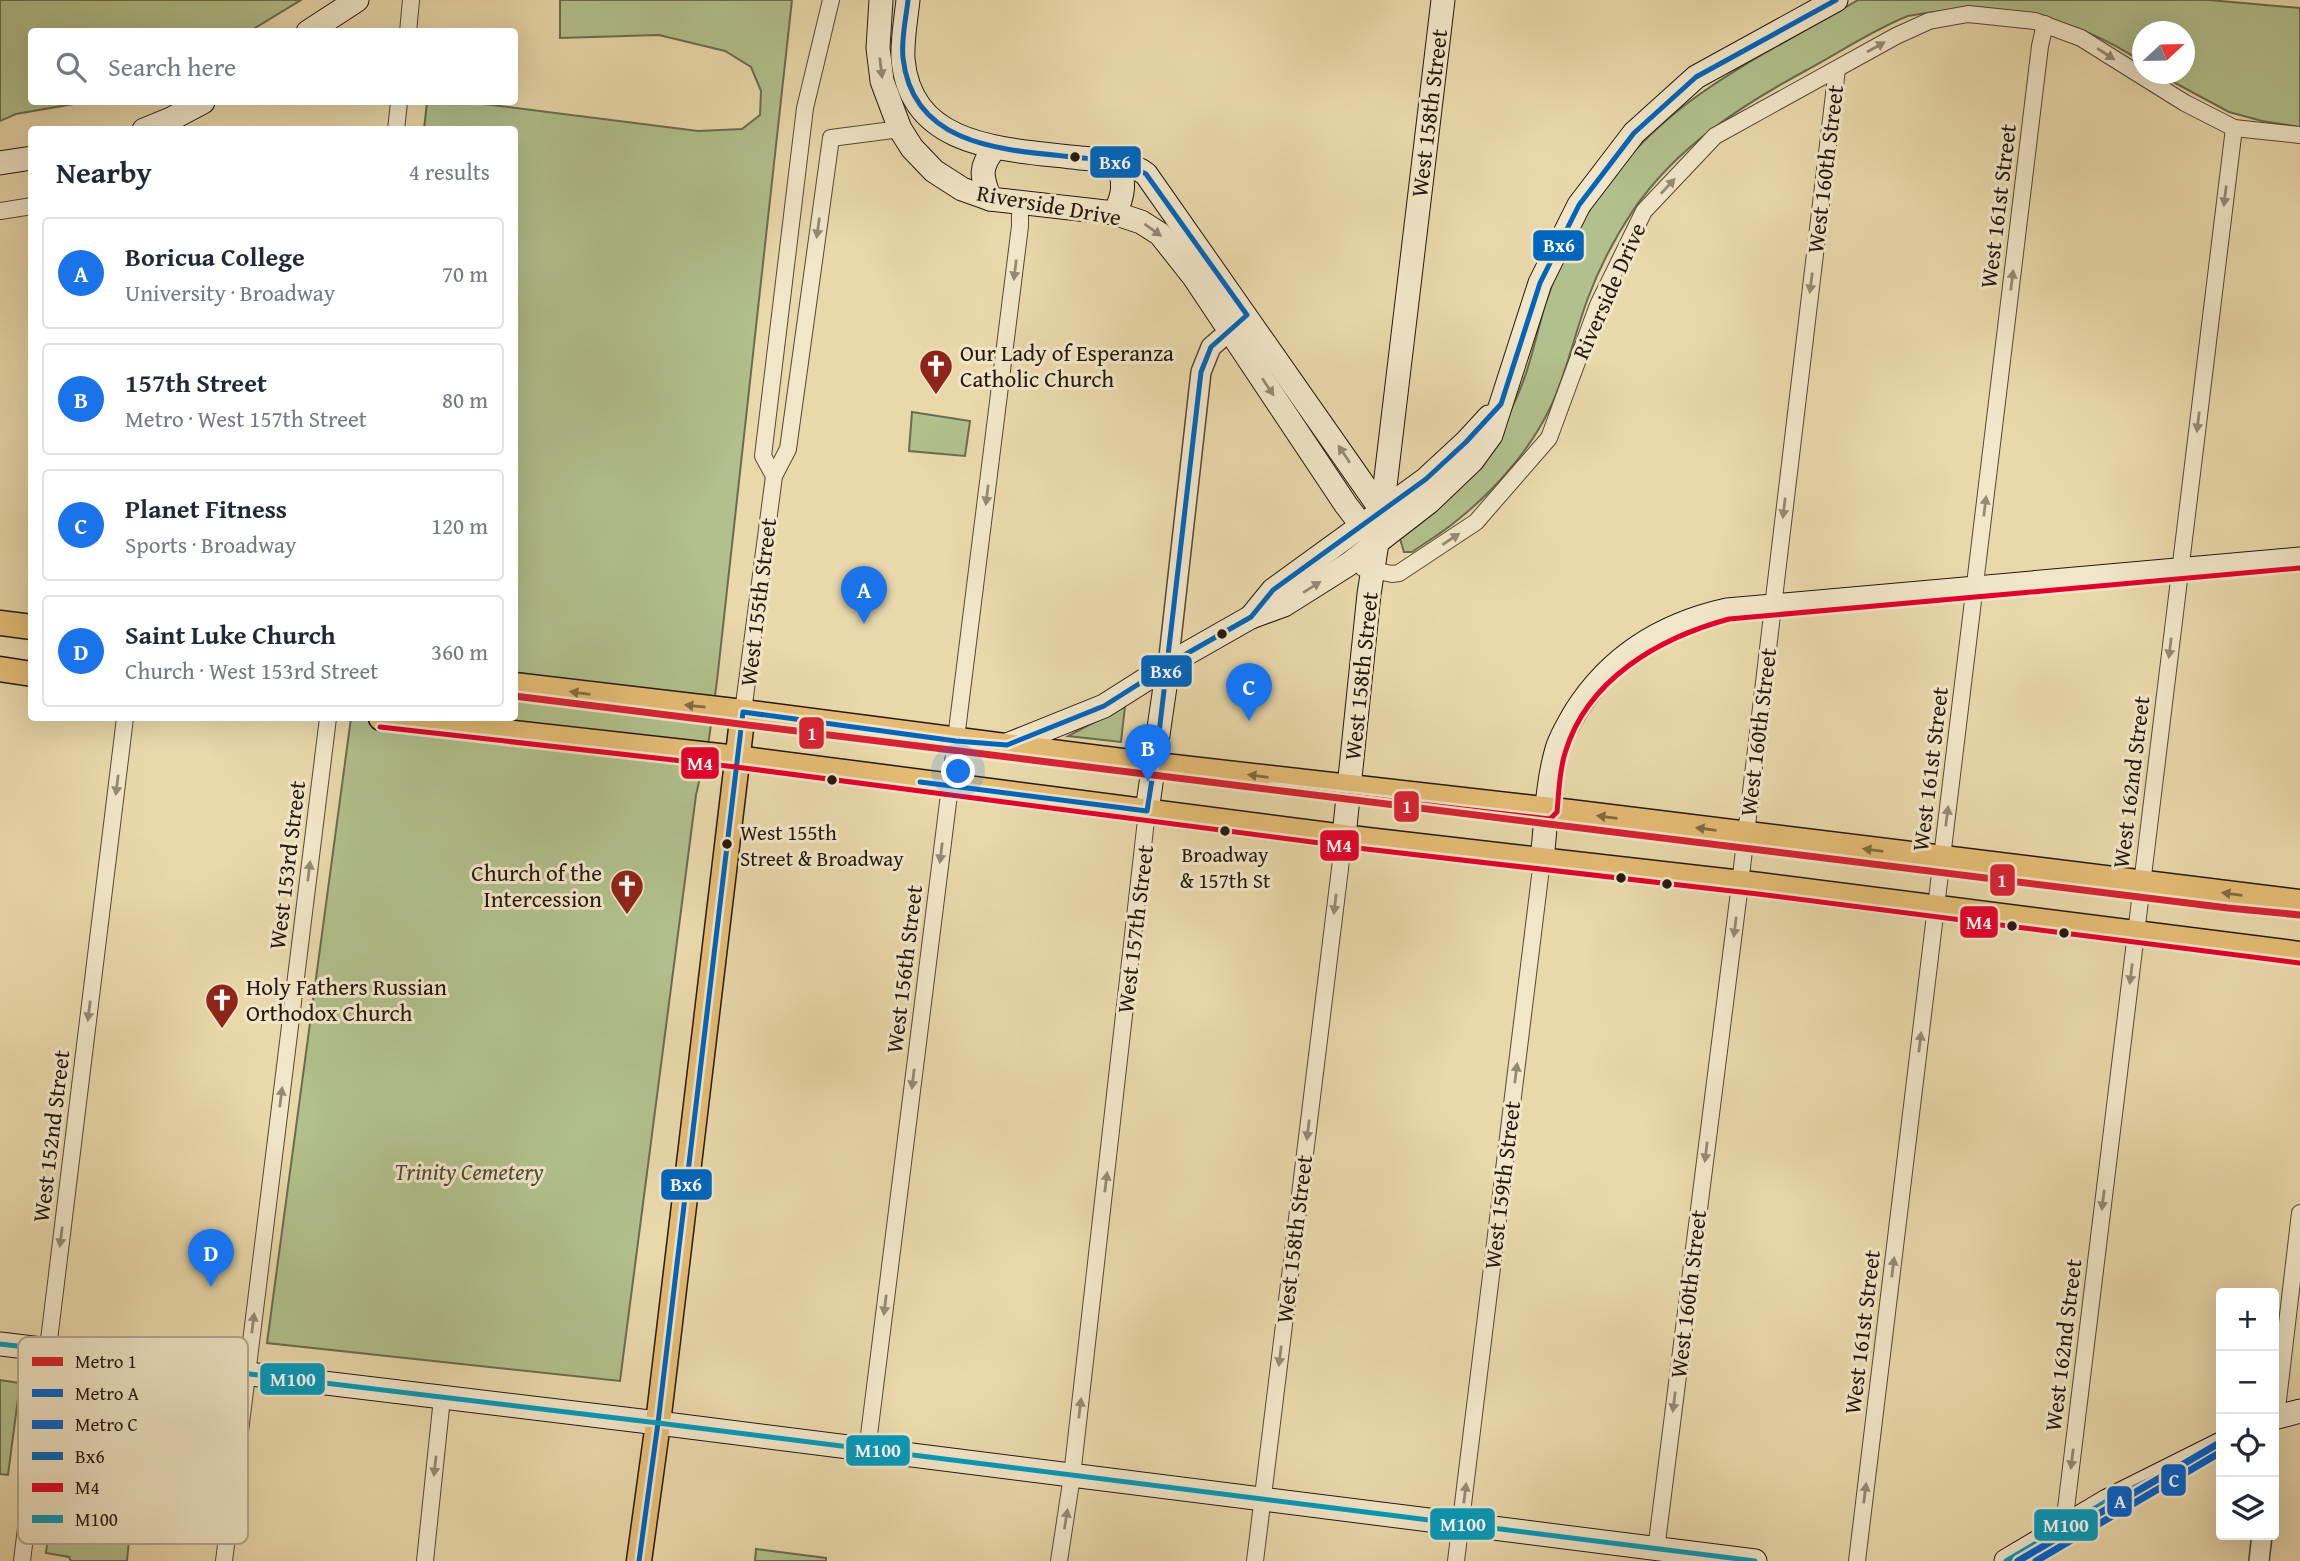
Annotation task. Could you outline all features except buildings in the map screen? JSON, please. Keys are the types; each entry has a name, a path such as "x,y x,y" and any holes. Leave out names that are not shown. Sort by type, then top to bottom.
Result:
{"main road":[{"name":"Riverside Drive","path":"881,0 878,48 882,81 900,129 912,148 934,171 962,189 990,199 1114,213 1152,227 1194,277 1368,536"},
{"name":"Riverside Drive","path":"908,0 903,55 905,68 914,95 929,118 940,127 966,140 995,148 1119,163 1140,169 1146,174 1382,511"},
{"name":"West 158th Street","path":"1344,836 1372,570 1368,536 1382,511 1443,0"},
{"path":"1251,617 1273,590 1429,502 1472,461 1491,435 1541,283 1579,205 1634,133 1696,77 1836,0"},
{"path":"314,28 351,4"},
{"path":"154,126 197,105"},
{"path":"990,199 983,170 987,157 995,148"},
{"path":"0,163 28,159"},
{"path":"1114,213 1121,202 1124,188 1119,163"},
{"path":"1382,511 1426,479 1466,442 1501,404"},
{"path":"1007,745 1104,706 1251,617 1284,605 1349,564 1368,536"},
{"name":"West 159th Street","path":"1542,860 1558,748 1568,725 1601,678 1624,656 1674,625 1727,610 2300,559"},
{"path":"0,623 28,626"},
{"name":"West 157th Street","path":"1147,811 1168,666"},
{"path":"0,669 28,673"},
{"path":"518,685 957,741 2300,902"},
{"name":"West 155th Street","path":"639,1561 743,712"},
{"path":"408,721 737,758 2300,954"},
{"path":"0,1344 18,1346"},
{"path":"248,1374 1461,1524 1655,1555 1755,1561"},
{"path":"2279,1421 2300,1411"},
{"path":"2007,1561 2064,1525 2216,1447"}],"street":[{"name":"West 155th Street","path":"774,476 762,456 805,108 831,0"},
{"path":"408,28 411,3"},
{"name":"Riverside Drive","path":"1349,564 1399,573 1476,522 1549,438 1598,305 1644,211 1715,136 1928,21 1968,14 2004,16 2045,24 2081,38 2185,103 2234,128 2300,135"},
{"name":"West 161st Street","path":"1857,1561 2040,46 2045,24"},
{"name":"West 160th Street","path":"1655,1555 1740,884 1837,69"},
{"path":"396,126 399,105"},
{"name":"West 162nd Street","path":"2064,1525 2234,128"},
{"name":"West 155th Street","path":"743,712 774,476 788,449 831,138 900,129"},
{"name":"West 156th Street","path":"867,1451 957,741 1020,226 1020,202"},
{"path":"0,211 28,207"},
{"name":"West 157th Street","path":"1168,666 1201,372 1211,347 1247,315"},
{"name":"West 152nd Street","path":"49,1337 125,721"},
{"name":"West 153rd Street","path":"248,1366 328,721"},
{"name":"West 157th Street","path":"1059,1561 1072,1476 1147,811"},
{"name":"West 158th Street","path":"1255,1561 1344,836"},
{"name":"West 159th Street","path":"1456,1561 1542,860"},
{"path":"2275,1414 2300,1213"},
{"path":"425,1561 442,1398"},
{"path":"2259,1561 2261,1540"}],"green space":[{"path":"0,0 301,0 255,28 28,28 28,105 68,105 16,114 0,121"},
{"name":"Trinity Cemetery","path":"560,0 792,0 717,681 709,739 696,795 620,1381 267,1343 351,721 518,721 518,126 424,126 427,105 492,105 698,131 742,129 760,115 761,91 751,67 725,51 659,35 560,38"},
{"path":"1858,0 2209,0 2300,8 2300,127 2229,112 2177,84 2195,84 2195,21 2132,21 2132,56 2088,33 2031,15 2001,11 1940,11 1908,16 1895,22 1733,114 1690,147 1651,186 1621,230 1597,275 1556,395 1532,440 1509,470 1469,510 1412,552 1404,552 1400,539 1421,519 1507,417 1531,359 1554,280 1590,209 1617,171 1646,139 1677,111 1745,65"},
{"path":"912,412 970,421 965,456 909,451"},
{"path":"1125,706 1121,742 1068,736"},
{"path":"0,1380 18,1383 18,1398 8,1475 0,1474"},
{"path":"47,1544 129,1544 127,1561 71,1561 69,1557 46,1553"},
{"path":"756,1549 826,1558 826,1561 755,1561"}],"metro line":[{"name":"1","path":"518,696 2300,915"},
{"name":"A","path":"2018,1561 2216,1445"},
{"name":"C","path":"2036,1561 2216,1455"}],"transit line":[{"name":"Bx6","path":"908,0 903,58 910,88 924,110 943,127 992,146 1111,161 1146,174 1247,315 1211,347 1201,372 1158,742 1147,811 920,782"},
{"name":"Bx6","path":"639,1561 743,712 956,741 1007,745 1104,706 1251,617 1273,590 1426,479 1466,442 1501,404 1540,283 1579,205 1634,133 1696,77 1836,0"},
{"name":"M4","path":"1272,787 1550,819 1557,812 1565,753 1575,727 1590,704 1608,683 1629,665 1652,650 1703,627 1729,619 2300,568"},
{"name":"M4","path":"380,727 736,767 1366,849 1758,894 2299,963"},
{"name":"M100","path":"0,1344 18,1346"},
{"name":"M100","path":"248,1374 1755,1561"},
{"name":"M100","path":"2006,1561 2107,1501 2216,1446"}],"place":[{"name":"Our Lady of Esperanza Catholic Church","path":"936,396"},
{"name":"Boricua College","path":"864,624"},
{"name":"Planet Fitness","path":"1249,721"},
{"name":"157th Street","path":"1148,782"},
{"name":"Broadway & 157th St","path":"1225,831"},
{"name":"West 155th Street & Broadway","path":"727,844"},
{"name":"Church of the Intercession","path":"627,916"},
{"name":"Holy Fathers Russian Orthodox Church","path":"222,1030"},
{"name":"Saint Luke Church","path":"211,1287"}]}
